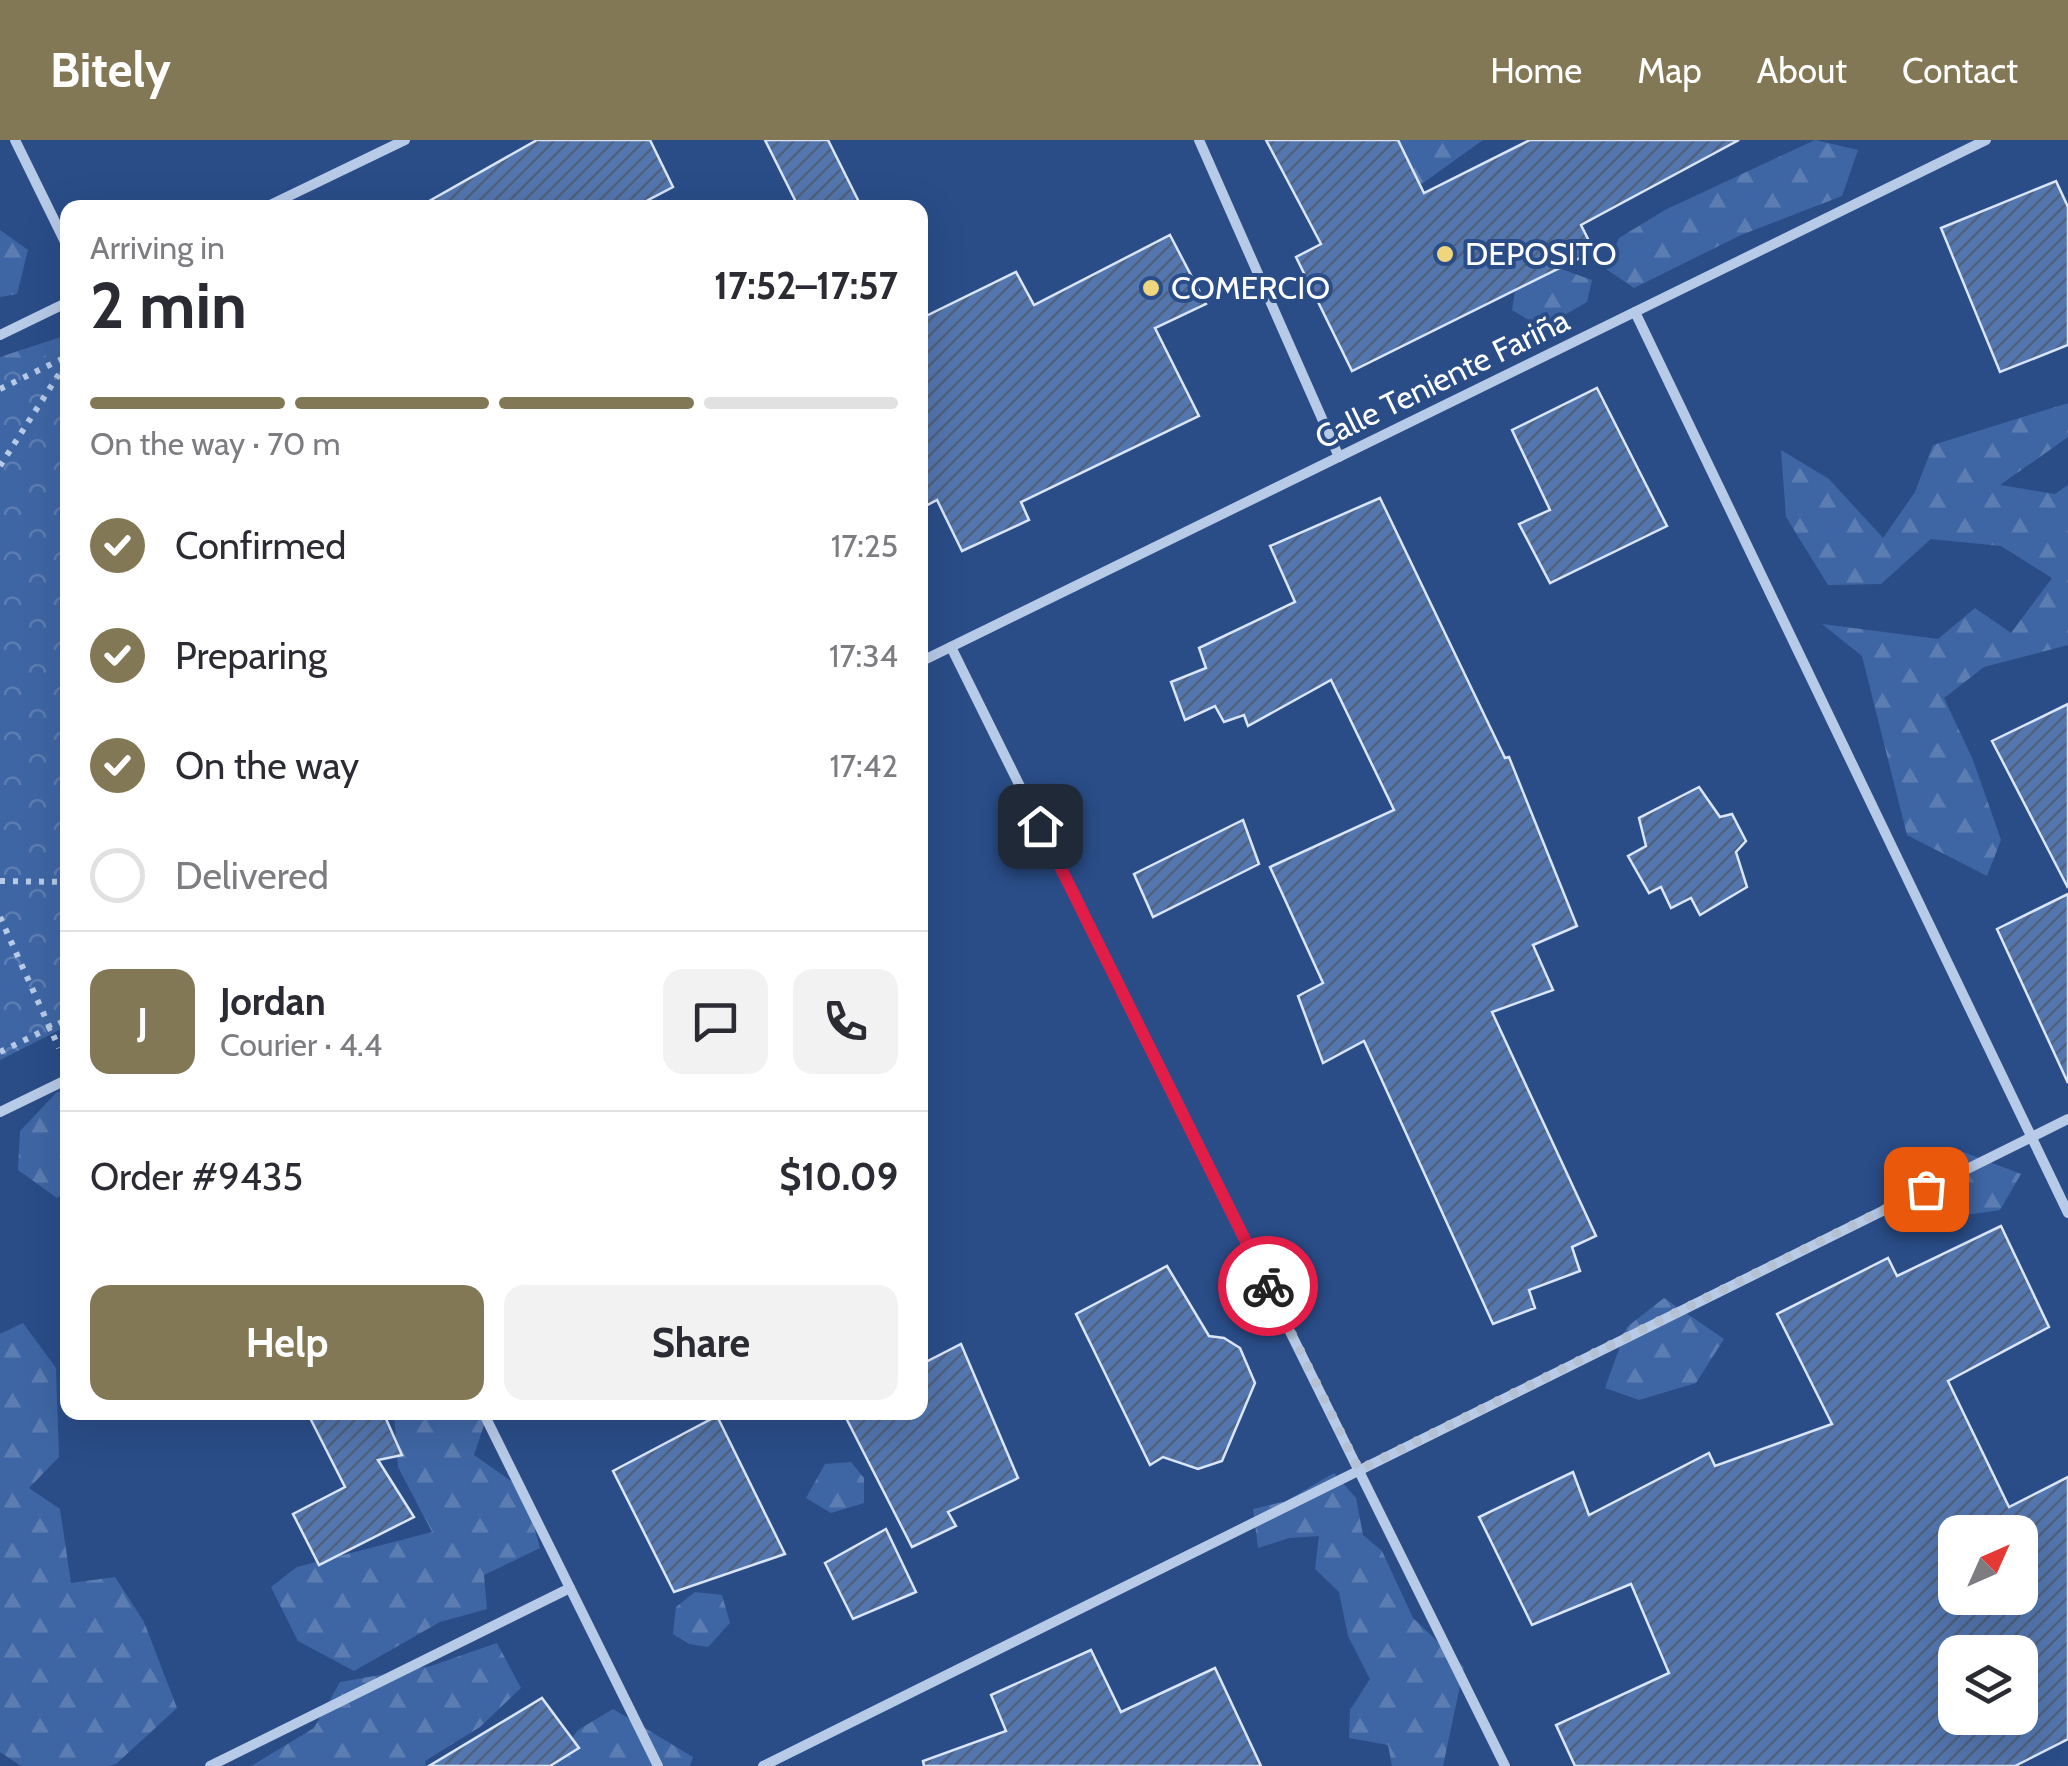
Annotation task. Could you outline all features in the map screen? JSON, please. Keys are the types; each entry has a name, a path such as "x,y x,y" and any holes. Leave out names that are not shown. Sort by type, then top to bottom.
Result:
{"street":[{"path":"16,140 60,231"},
{"path":"281,200 405,140"},
{"path":"1199,140 1339,457"},
{"name":"Calle Teniente Fariña","path":"928,658 1986,140"},
{"path":"0,335 60,306"},
{"path":"1635,312 2068,1212"},
{"path":"950,647 1505,1766"},
{"path":"0,1112 60,1083"},
{"path":"763,1766 2068,1119"},
{"path":"487,1420 658,1766"},
{"path":"210,1766 570,1588"}],"path":[{"path":"0,389 60,362"},
{"path":"0,466 60,371"},
{"path":"0,881 60,882"},
{"path":"0,917 60,1051"},
{"path":"0,1052 60,1023"}],"green space":[{"path":"1389,140 1483,140 1409,193"},
{"path":"1815,140 1858,150 1842,196 1741,235 1634,288 1606,269 1619,238 1665,210"},
{"path":"0,230 28,250 17,294 0,297"},
{"path":"1550,265 1592,280 1587,302 1542,328 1512,310 1517,279"},
{"path":"60,337 60,430 0,423 0,357"},
{"path":"60,348 60,1030 0,1060 0,377"},
{"path":"2068,403 2068,437 2000,485 2055,494 2068,485 2068,645 1984,667 1944,698 1973,760 2001,840 1987,876 1907,835 1862,656 1822,624 1938,639 1975,608 2011,633 2052,578 2001,546 1931,539 1881,584 1828,585 1786,517 1781,450 1829,479 1883,538 1915,492 1933,445"},
{"path":"60,1092 57,1198 18,1170 20,1131"},
{"path":"1958,1150 2021,1174 2000,1210 1946,1218 1939,1174"},
{"path":"1664,1298 1724,1339 1696,1383 1639,1400 1605,1388 1627,1327"},
{"path":"23,1323 56,1368 59,1457 29,1488 60,1509 71,1583 115,1577 144,1622 177,1708 116,1764 108,1766 21,1766 0,1752 0,1334"},
{"path":"395,1420 486,1420 474,1455 524,1490 540,1548 484,1575 487,1609 440,1622 354,1671 298,1641 271,1587 297,1567 432,1532 398,1467"},
{"path":"851,1462 864,1478 864,1503 831,1513 806,1498 825,1464"},
{"path":"1334,1473 1356,1498 1363,1535 1382,1551 1413,1618 1464,1667 1443,1766 1392,1766 1388,1745 1349,1738 1350,1710 1370,1679 1348,1636 1339,1592 1315,1569 1319,1536 1289,1538 1258,1548 1253,1509 1286,1501"},
{"path":"695,1592 722,1595 730,1623 708,1647 689,1644 673,1634 676,1607"},
{"path":"497,1643 521,1688 480,1727 425,1761 426,1766 251,1766 314,1728 340,1682 431,1666"},
{"path":"613,1709 693,1757 690,1766 551,1766 578,1730"}],"building":[{"path":"537,140 650,140 673,187 648,200 431,200"},
{"path":"765,140 828,140 858,200 795,200"},
{"name":"DEPOSITO","path":"1266,140 1398,140 1424,193 1530,140 1739,140 1581,225 1594,251 1352,371 1296,257 1321,244"},
{"path":"2056,181 2068,207 2068,345 2000,372 1941,228"},
{"path":"1170,235 1206,304 1155,328 1199,416 1021,502 1029,520 962,551 937,500 928,505 928,315 1016,272 1034,305"},
{"path":"1597,388 1667,526 1550,583 1519,524 1550,510 1512,430"},
{"path":"1380,498 1505,758 1509,757 1577,926 1533,945 1553,990 1492,1012 1596,1236 1572,1247 1580,1271 1529,1290 1535,1308 1493,1324 1364,1041 1323,1063 1298,996 1323,983 1270,867 1394,810 1331,680 1248,726 1244,715 1224,722 1215,706 1185,720 1171,682 1206,668 1199,648 1295,602 1270,546"},
{"path":"2068,704 2068,888 1992,741"},
{"path":"1699,787 1720,817 1732,814 1746,841 1736,852 1747,887 1700,915 1691,898 1671,908 1661,887 1649,893 1628,856 1646,846 1639,818"},
{"path":"1243,820 1259,864 1153,917 1134,874"},
{"path":"2068,894 2068,1083 1997,929"},
{"path":"2001,1226 2049,1327 1948,1381 2009,1507 2068,1477 2068,1739 2015,1766 1575,1766 1556,1725 1669,1673 1631,1584 1532,1625 1479,1517 1573,1472 1589,1515 1709,1453 1715,1466 1832,1424 1777,1314 1888,1258 1897,1276"},
{"path":"1167,1266 1209,1336 1224,1338 1240,1348 1255,1383 1222,1461 1198,1469 1163,1457 1150,1465 1076,1314"},
{"path":"961,1344 1018,1478 948,1512 956,1526 912,1547 847,1420 928,1420 928,1361"},
{"path":"311,1420 387,1420 402,1455 378,1460 414,1517 319,1565 293,1514 345,1487"},
{"path":"709,1420 719,1420 785,1554 674,1592 613,1471"},
{"path":"886,1529 916,1592 853,1619 825,1563"},
{"path":"1091,1650 1121,1712 1215,1668 1261,1766 924,1766 923,1761 1006,1731 991,1695"},
{"path":"542,1698 579,1748 550,1766 429,1766"}],"way so far":[{"path":"1268,1286 1359,1470 1926,1189"}],"place":[{"name":"DEPOSITO","path":"1445,254"},
{"name":"COMERCIO","path":"1151,288"}],"route":[{"path":"1040,826 1268,1286"}]}
